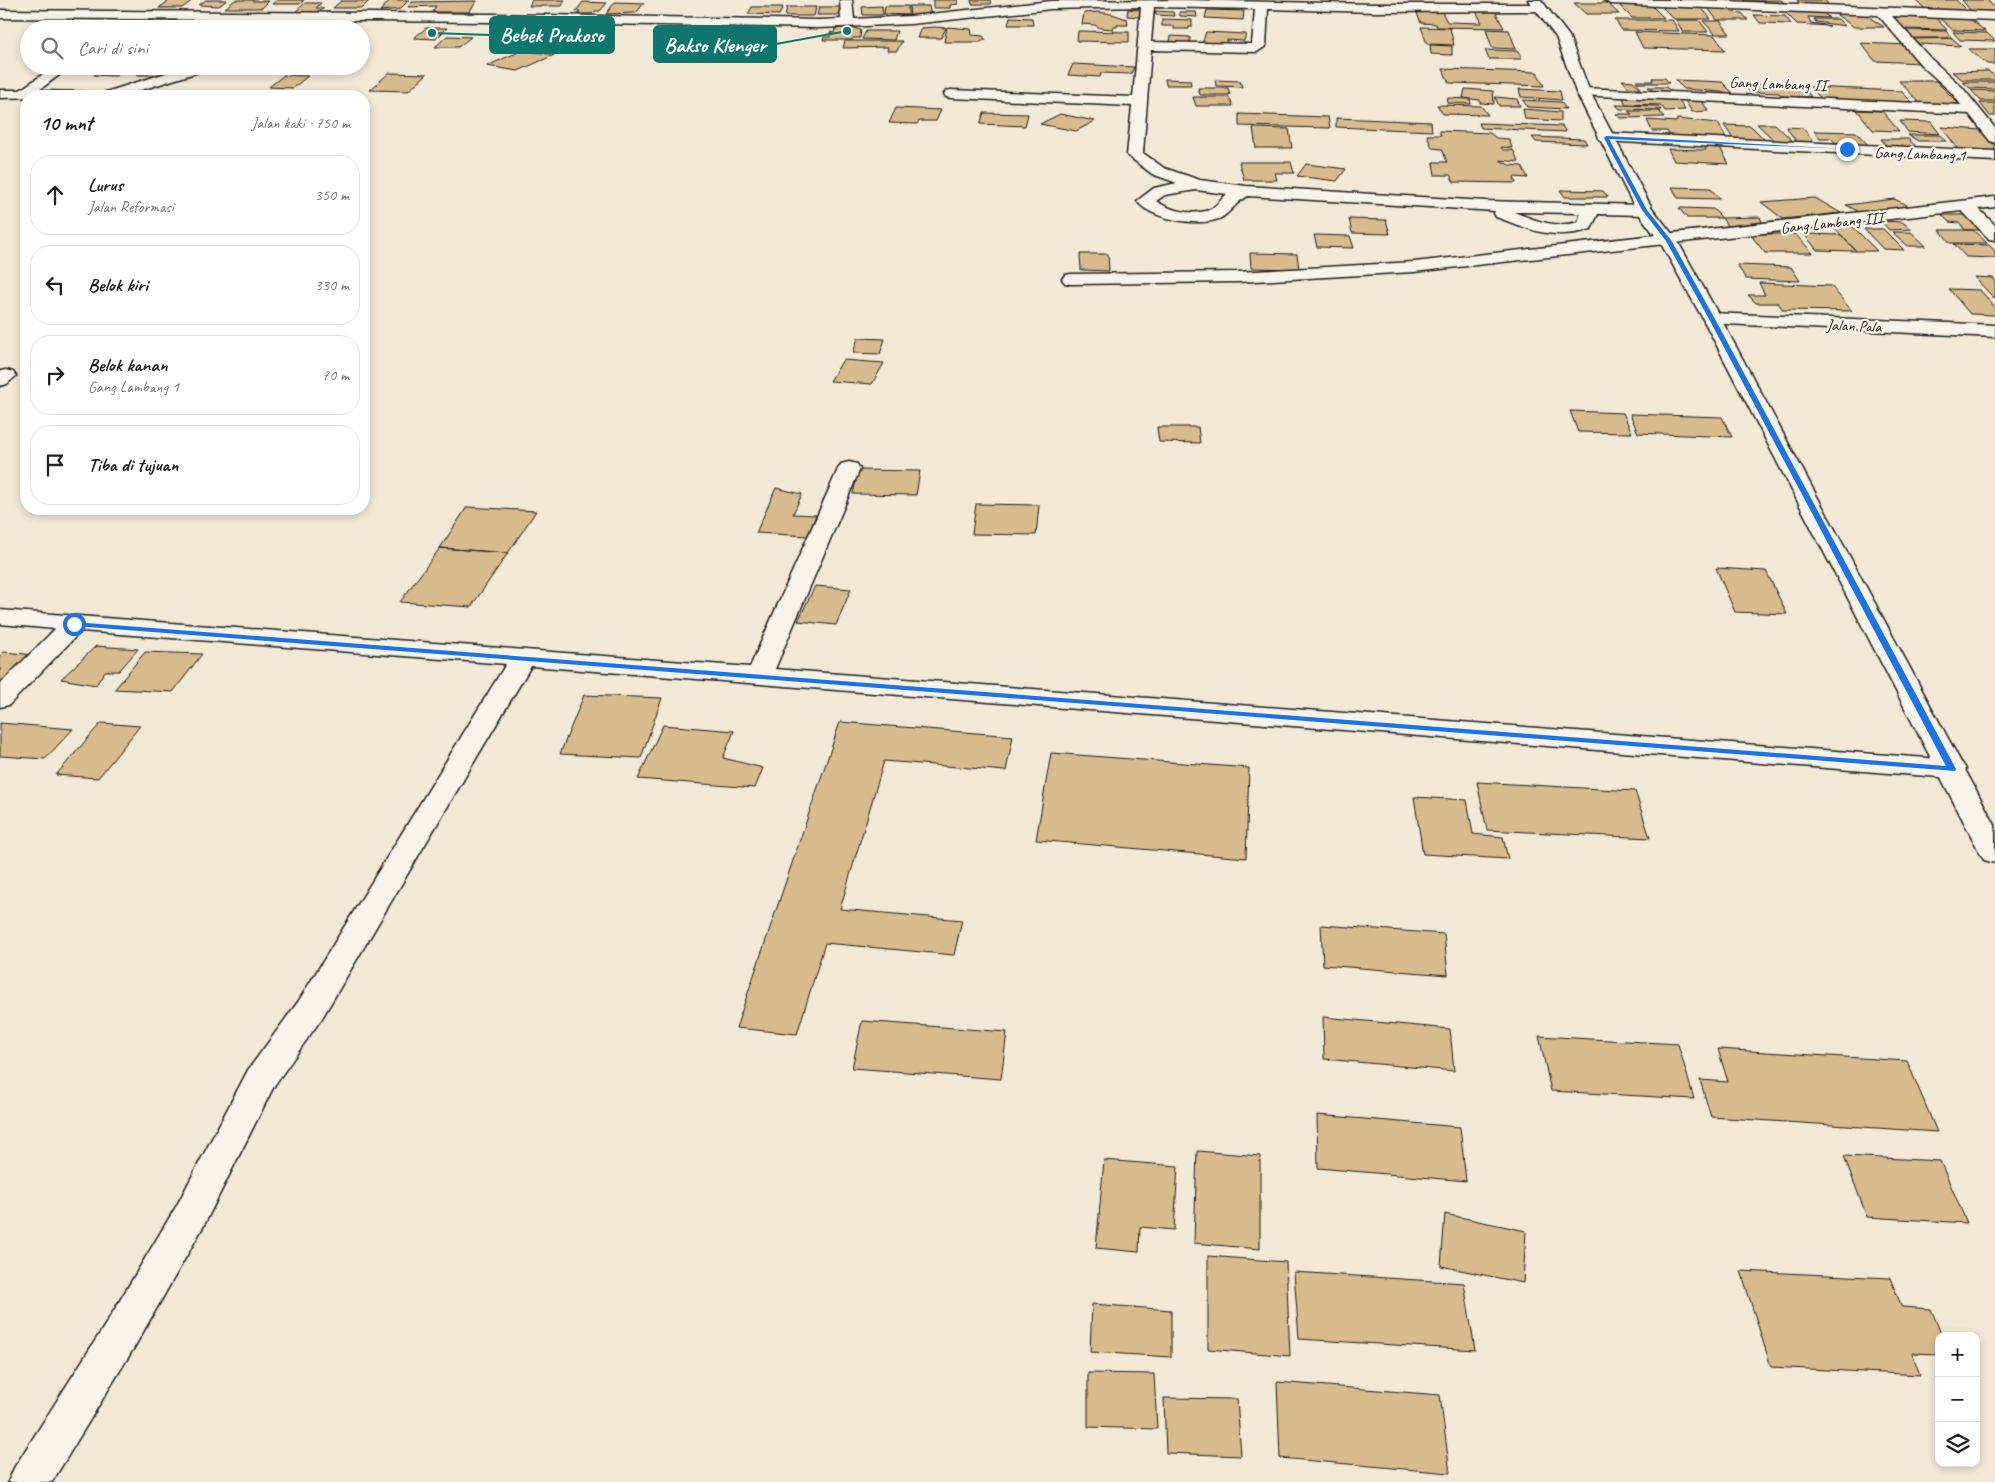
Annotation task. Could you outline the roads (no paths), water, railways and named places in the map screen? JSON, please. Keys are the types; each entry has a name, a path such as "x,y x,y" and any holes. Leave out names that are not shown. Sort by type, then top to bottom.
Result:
{"street":[{"path":"66,15 87,0"},
{"path":"846,0 848,23"},
{"path":"1610,0 1995,16"},
{"path":"0,14 848,23 911,20 1051,5 1149,2 1262,6 1537,4 1562,36 1583,92 1644,210 1668,240 1712,319 1995,853"},
{"path":"1149,2 1135,155 1158,171 1197,185 1246,191 1485,206 1539,228 1571,231 1585,225 1591,209 1644,210"},
{"path":"493,18 502,6"},
{"path":"1144,46 1244,50 1257,48 1259,46 1262,6"},
{"path":"707,21 716,7"},
{"path":"1881,11 1926,62 1957,90 1995,138"},
{"path":"1971,14 1989,30"},
{"path":"138,20 146,15"},
{"path":"376,30 444,18"},
{"path":"30,90 51,75"},
{"path":"127,90 174,75"},
{"name":"Gang Lambang II","path":"1583,92 1972,110"},
{"path":"0,94 20,94"},
{"path":"951,94 1139,102"},
{"name":"Gang Lambang 1","path":"1606,138 1995,156"},
{"path":"1197,185 1160,191 1145,201 1161,212 1191,217 1215,214 1234,196 1246,191"},
{"name":"Gang Lambang III","path":"1072,279 1238,277 1414,267 1995,202"},
{"path":"1967,206 1995,236"},
{"name":"Jalan Pala","path":"1712,319 1995,331"},
{"path":"759,677 849,469"},
{"path":"0,617 1952,769"},
{"path":"0,699 74,624"},
{"path":"29,1482 121,1334 190,1216 260,1079 310,1010 522,659"}],"place":[{"name":"Bakso Klenger","path":"847,31"},
{"name":"Bebek Prakoso","path":"432,33"}]}
